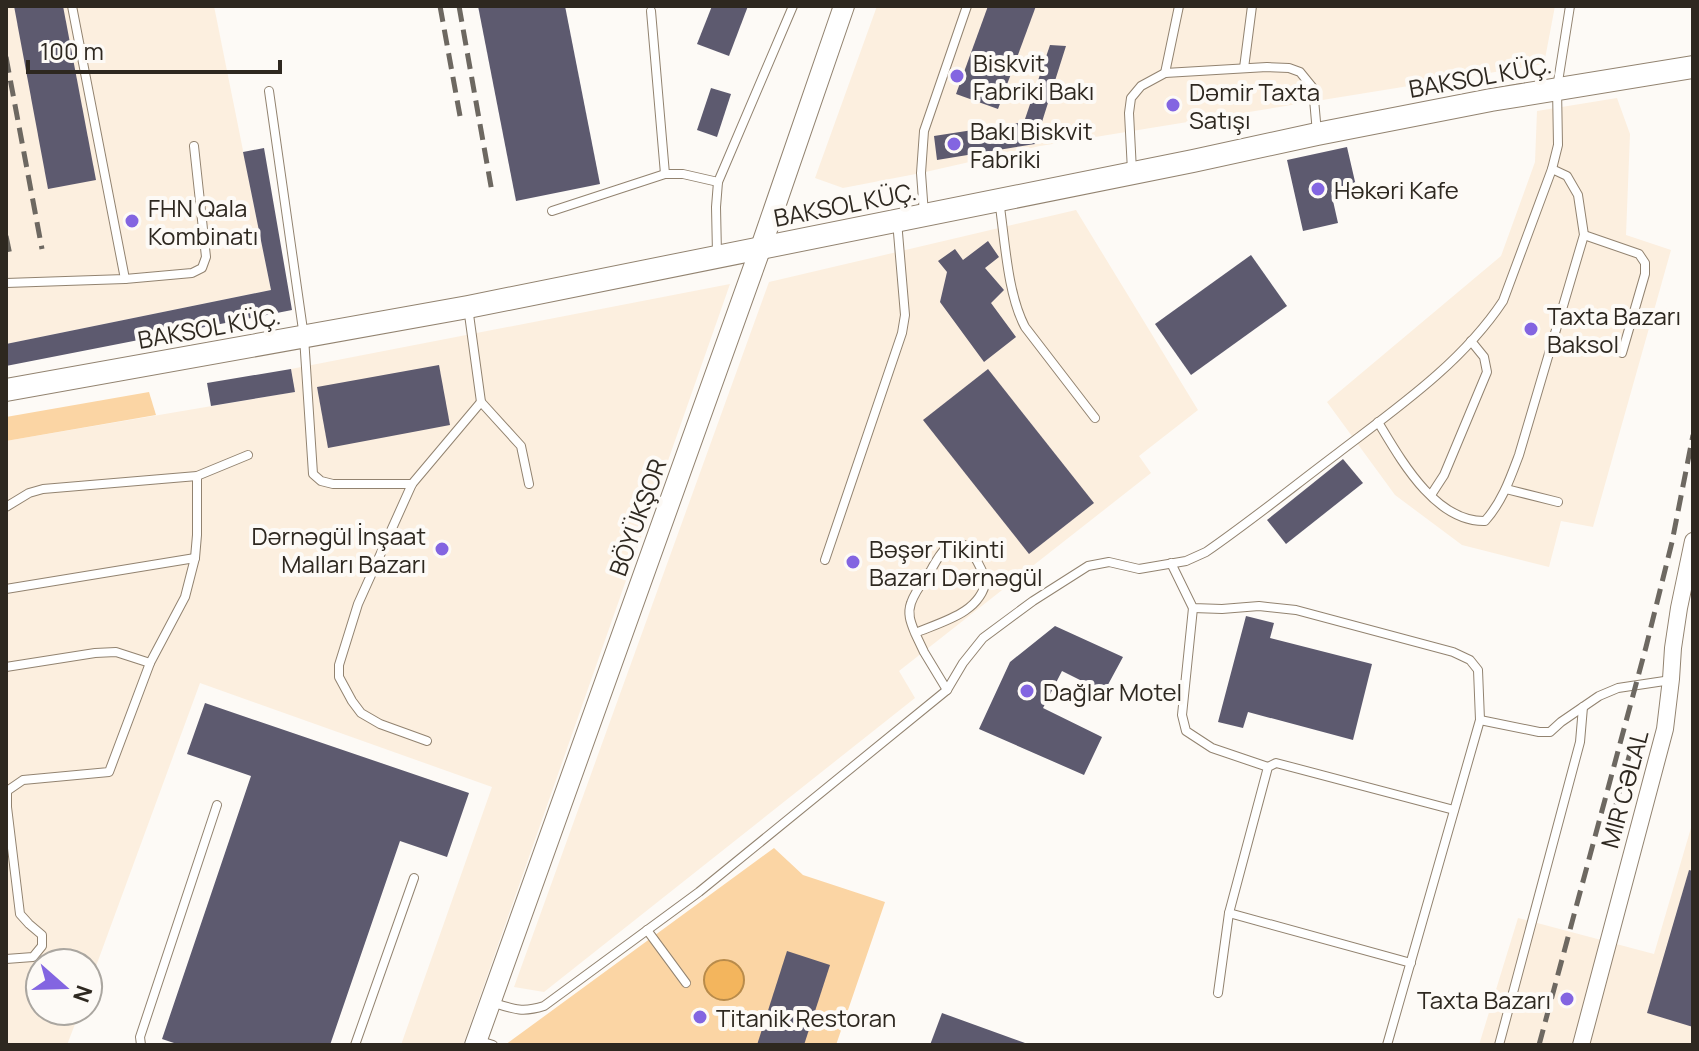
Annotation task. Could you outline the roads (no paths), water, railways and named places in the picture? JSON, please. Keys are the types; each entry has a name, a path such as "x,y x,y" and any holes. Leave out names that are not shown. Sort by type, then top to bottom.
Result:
{"main road":[{"name":"BAKSOL KÜÇ.","path":"6,390 468,307 1317,134 1557,88 1693,67"}],"street":[{"name":"BÖYÜKŞOR","path":"481,1043 490,1002 761,247 844,6"},
{"name":"MIR CƏLAL","path":"1581,1045 1665,729 1673,648 1692,550"}],"lane":[{"path":"72,6 125,279"},
{"path":"717,256 718,182 793,6"},
{"path":"924,214 921,173 924,131 967,6"},
{"path":"1165,73 1179,6"},
{"path":"1244,68 1252,6"},
{"path":"490,1002 528,1011 544,1006 699,892 947,690 983,638 1033,601 1088,566 1109,562 1139,569 1186,561 1206,552 1378,422 1446,366 1492,318 1503,301 1552,169 1558,145 1557,88 1570,6"},
{"path":"651,11 665,174"},
{"path":"1132,172 1131,98 1141,86 1165,73 1244,68 1289,68 1300,72 1313,88 1317,134"},
{"path":"269,91 304,337 313,474 321,481 333,484 412,484"},
{"path":"6,283 125,279 192,273 202,268 206,257 194,146"},
{"path":"1378,422 1408,470 1454,515 1471,521 1485,521 1493,512 1519,455 1584,235 1578,195 1567,176 1552,169"},
{"path":"552,211 665,174 683,174 718,182"},
{"path":"999,199 1018,314 1095,418"},
{"path":"825,560 902,333 905,315 896,220"},
{"path":"1584,235 1639,254 1645,263 1645,274 1622,353"},
{"path":"468,307 481,402 521,446 529,484"},
{"path":"1431,495 1444,475 1487,372 1484,357 1471,341"},
{"path":"427,741 380,724 361,713 339,677 341,656 358,604 412,484 481,402"},
{"path":"6,507 29,493 43,489 197,476 248,455"},
{"path":"6,959 33,957 42,946 42,935 20,914 7,791 23,780 109,772 150,663 185,597 195,558 197,476"},
{"path":"1506,489 1558,502"},
{"path":"915,633 951,620 981,594 986,580 981,566 965,545 956,543 947,546 911,603 909,619 915,633 924,652 947,690"},
{"path":"6,589 195,558"},
{"path":"1171,563 1193,608 1182,715 1186,731 1212,748 1268,767 1276,763 1454,810"},
{"path":"1193,608 1259,606 1296,610 1453,652 1470,660 1478,670 1480,720 1387,1045"},
{"path":"6,667 116,652 150,663"},
{"path":"1480,720 1550,732 1599,696 1618,688 1671,679"},
{"path":"1499,1045 1580,742 1583,707"},
{"path":"1218,993 1229,913 1268,767"},
{"path":"141,1045 140,1037 217,805"},
{"path":"355,1045 414,878"},
{"path":"1229,913 1411,963"},
{"path":"647,930 686,983"}],"railway":[{"path":"440,6 460,116"},
{"path":"459,6 492,192"},
{"path":"6,57 42,249"},
{"path":"6,236 10,255"},
{"path":"1539,1045 1646,647 1672,542 1693,435"},
{"path":"1613,816 1634,738"}],"place":[{"name":"Biskvit Fabriki Bakı","path":"957,76"},
{"name":"Dəmir Taxta Satışı","path":"1173,105"},
{"name":"Bakı Biskvit Fabriki","path":"954,144"},
{"name":"Həkəri Kafe","path":"1318,189"},
{"name":"FHN Qala Kombinatı","path":"132,221"},
{"name":"Taxta Bazarı Baksol","path":"1531,329"},
{"name":"Dərnəgül İnşaat Malları Bazarı","path":"442,549"},
{"name":"Bəşər Tikinti Bazarı Dərnəgül","path":"853,562"},
{"name":"Dağlar Motel","path":"1027,691"},
{"name":"Taxta Bazarı","path":"1567,999"},
{"name":"Titanik Restoran","path":"700,1017"}]}
